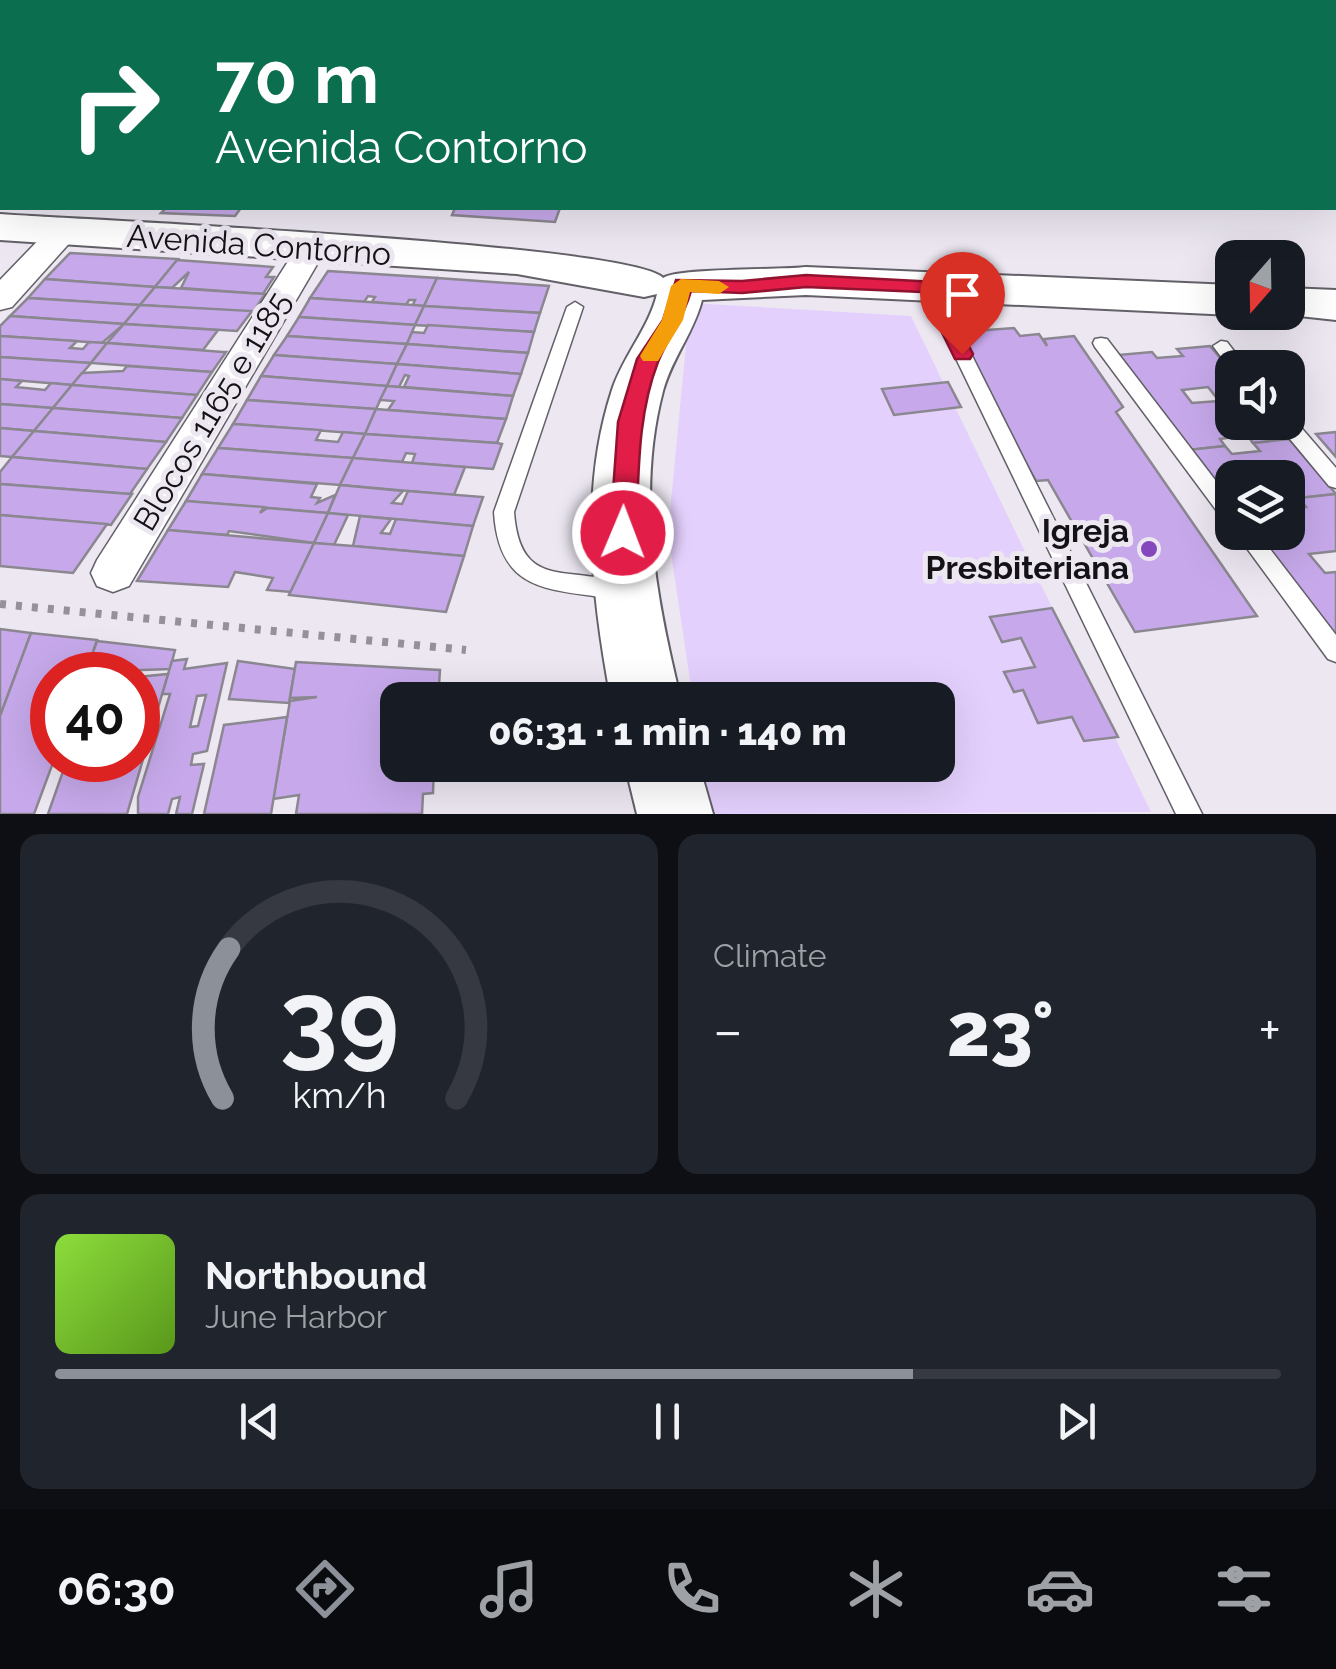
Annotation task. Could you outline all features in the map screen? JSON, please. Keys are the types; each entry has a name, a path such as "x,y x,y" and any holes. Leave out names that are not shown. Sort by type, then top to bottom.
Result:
{"street":[{"name":"Avenida Contorno","path":"0,227 518,261 742,287 806,281 1215,299"},
{"path":"0,300 64,232"},
{"name":"Blocos 1165 e 1185","path":"113,573 311,249"},
{"path":"643,682 626,592 624,470 630,422 648,359 673,320 663,276"},
{"path":"1305,304 1336,306"},
{"path":"646,814 649,782"},
{"path":"667,782 675,814"}],"lane":[{"path":"929,286 1189,814"},
{"path":"575,308 504,512 504,539 512,561 538,576 626,592"},
{"path":"1101,343 1215,494"},
{"path":"1220,346 1223,350"},
{"path":"1301,440 1336,481"},
{"path":"1259,550 1336,652"}],"path":[{"path":"0,604 466,650"}],"shaded area":[{"path":"690,303 911,316 1151,812 709,814 704,782 955,782 955,682 690,682 668,533"}],"building":[{"path":"164,210 240,210 235,216 161,213"},
{"path":"454,210 559,210 555,222 452,215"},
{"path":"70,253 178,259 155,287 45,279"},
{"path":"177,260 273,267 266,277 274,277 263,294 181,288 189,272 172,288 155,287"},
{"path":"328,271 437,278 424,306 413,305 415,300 406,305 372,302 375,297 368,296 364,302 310,298"},
{"path":"437,278 549,286 540,313 424,306"},
{"path":"45,279 155,287 140,305 28,298"},
{"path":"155,287 265,294 253,312 140,305"},
{"path":"28,298 140,305 124,324 10,316"},
{"path":"310,298 424,306 415,325 299,317"},
{"path":"140,305 252,311 237,331 124,324"},
{"path":"424,306 540,313 534,332 415,325"},
{"path":"10,316 124,324 102,343 0,336 0,326"},
{"path":"299,317 415,325 407,344 287,336"},
{"path":"967,323 973,331 1014,328 1020,336 1039,334 1047,346 1044,339 1074,336 1123,407 1116,412 1257,616 1135,632 1048,480 1036,481 954,333 951,324"},
{"path":"124,324 218,330 203,350 107,343"},
{"path":"428,325 534,332 528,353 407,344 412,332 424,333"},
{"path":"0,336 77,341 70,348 83,349 89,342 107,343 91,363 0,357"},
{"path":"287,336 407,344 397,364 274,355"},
{"path":"107,343 226,352 212,372 91,363"},
{"path":"407,344 528,353 521,374 397,364"},
{"path":"1210,346 1215,352 1215,396 1208,387 1182,390 1192,403 1215,401 1215,440 1225,446 1188,450 1118,355 1152,352 1157,358 1183,356 1177,349"},
{"path":"274,355 397,364 387,386 261,376"},
{"path":"0,357 91,363 72,385 0,379"},
{"path":"397,364 521,374 513,396 404,387 409,376 405,375 399,387 387,386"},
{"path":"127,366 212,372 197,395 72,385 82,373 123,371"},
{"path":"261,376 387,386 376,409 247,400"},
{"path":"0,379 22,381 16,387 45,390 51,383 72,385 53,408 0,404"},
{"path":"948,382 961,407 894,415 882,389"},
{"path":"72,385 197,395 182,418 53,408"},
{"path":"387,386 513,396 506,419 388,410 394,401 380,400"},
{"path":"247,400 376,409 365,434 233,424"},
{"path":"0,404 53,408 34,431 0,428"},
{"path":"53,408 182,418 166,442 34,431"},
{"path":"376,409 506,419 497,443 365,434"},
{"path":"233,424 321,430 316,440 338,442 343,432 365,434 353,458 218,448"},
{"path":"0,428 34,431 12,457 0,456"},
{"path":"34,431 166,442 147,469 12,457"},
{"path":"1336,432 1336,457 1316,434"},
{"path":"365,434 502,444 493,469 412,463 415,454 406,453 402,462 353,458"},
{"path":"1290,440 1336,494 1305,497 1305,460 1215,460 1215,487 1188,450 1225,446 1232,454 1260,451 1253,443"},
{"path":"218,448 353,458 340,485 202,474"},
{"path":"12,457 147,469 130,494 0,484 0,472"},
{"path":"353,458 465,467 454,495 340,485"},
{"path":"202,474 317,484 311,497 320,498 317,503 335,495 328,513 186,501"},
{"path":"0,484 132,494 111,525 0,515"},
{"path":"340,485 403,491 392,503 402,504 408,491 483,497 473,526 328,513"},
{"path":"1336,494 1336,551 1309,554 1325,573 1336,572 1336,641 1263,550 1305,550 1305,497"},
{"path":"186,501 264,507 260,513 267,508 328,513 314,543 229,531 227,535 168,530"},
{"path":"328,513 348,515 334,545 314,543"},
{"path":"0,515 107,524 73,573 0,566"},
{"path":"360,516 391,519 381,533 390,534 396,519 473,526 464,556 353,546"},
{"path":"168,530 314,543 291,592 267,590 273,578 235,572 228,587 137,581"},
{"path":"314,543 464,556 446,612 289,595"},
{"path":"1052,608 1118,737 1084,741 1072,717 1038,723 1023,690 1014,692 1004,672 1035,667 1021,638 1002,642 990,617"},
{"path":"0,629 31,633 0,716"},
{"path":"31,633 97,640 93,652 30,652 30,782 46,782 34,814 0,814 0,716"},
{"path":"97,641 175,650 170,669 160,669 160,652 93,652"},
{"path":"187,659 184,669 227,663 207,751 193,754 191,765 204,764 192,814 176,814 180,797 172,799 168,814 138,814 143,782 160,782 160,726 170,694 162,694 172,661","holes":["206,695 198,726 190,727 197,696"]},
{"path":"238,661 295,669 289,703 229,699"},
{"path":"296,662 440,670 439,682 380,682 380,782 433,782 433,793 423,794 422,814 296,814 299,795 273,799 290,701 317,697 290,698"},
{"path":"168,674 160,701 160,675"},
{"path":"287,717 271,814 204,814 224,725"},
{"path":"59,782 136,782 127,814 48,814"}],"slow traffic":[{"path":"651,356 673,320 681,286 719,287"}],"place":[{"name":"Igreja Presbiteriana","path":"1149,549"}],"route":[{"path":"623,533 630,422 648,359 673,320 683,284 718,288 806,281 929,286 962,354"}]}
